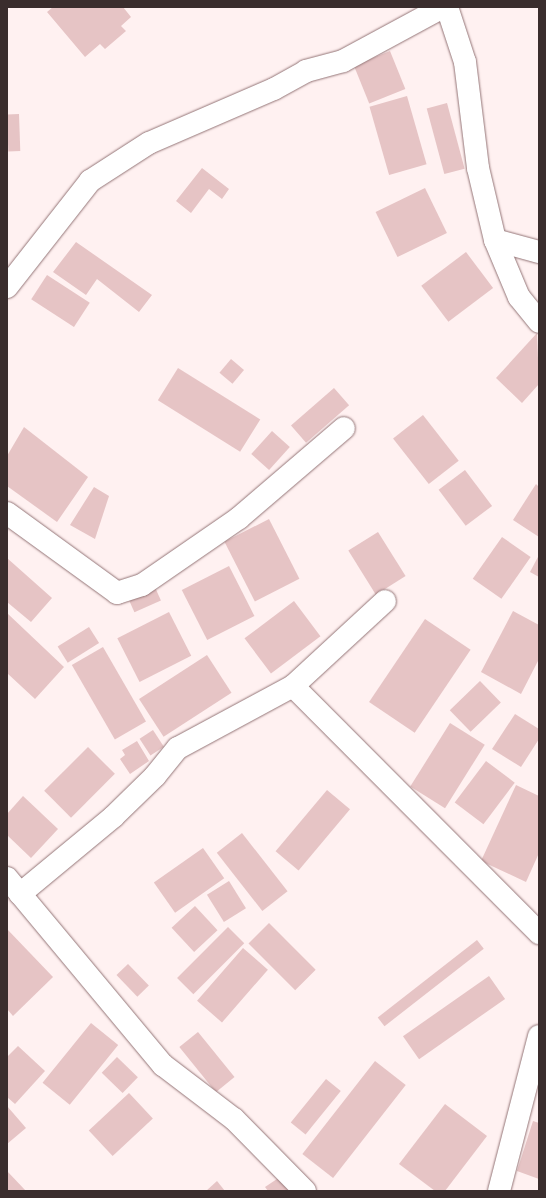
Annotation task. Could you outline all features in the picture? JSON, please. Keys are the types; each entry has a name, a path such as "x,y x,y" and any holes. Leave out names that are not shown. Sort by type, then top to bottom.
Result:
{"street":[{"path":"8,283 90,181 149,143 274,89 306,71 343,61 442,7"},
{"path":"447,7 465,62 478,168 495,240 519,297 539,322"},
{"path":"495,240 539,252"},
{"path":"7,513 117,593 142,584 239,518 344,428"},
{"path":"306,1191 234,1119 163,1065 14,886 113,817 155,776 178,748 293,686 385,601"},
{"path":"293,686 539,933"},
{"path":"499,1191 533,1082 539,1036"}],"building":[{"path":"53,7 123,7 131,17 121,26 126,31 105,49 100,44 85,57 47,12"},
{"path":"390,51 405,89 369,104 354,66"},
{"path":"407,96 427,164 389,175 370,107"},
{"path":"447,103 465,169 444,174 427,108"},
{"path":"7,114 19,114 20,151 8,151"},
{"path":"202,168 229,189 222,199 209,189 191,213 176,201"},
{"path":"425,188 447,233 397,257 376,212"},
{"path":"76,242 152,295 139,312 97,279 86,295 53,272"},
{"path":"466,252 493,288 448,322 421,286"},
{"path":"47,275 90,303 74,327 31,299"},
{"path":"537,333 539,384 522,403 496,378"},
{"path":"231,359 244,370 232,384 219,373"},
{"path":"178,368 260,419 240,452 158,400"},
{"path":"334,388 349,405 306,443 291,425"},
{"path":"423,415 459,461 429,484 393,438"},
{"path":"24,427 88,477 57,522 7,486 7,456"},
{"path":"272,431 290,447 269,470 251,454"},
{"path":"465,470 492,506 466,526 439,490"},
{"path":"536,484 539,487 539,537 513,520"},
{"path":"94,487 109,496 95,539 70,525"},
{"path":"269,519 299,579 255,601 224,542"},
{"path":"378,532 406,576 376,595 348,551"},
{"path":"502,537 531,557 501,599 473,579"},
{"path":"539,555 539,577 530,572"},
{"path":"7,558 52,598 31,622 7,602"},
{"path":"229,566 254,616 207,640 182,590"},
{"path":"154,585 161,601 134,612 128,597"},
{"path":"294,601 320,636 271,673 244,638"},
{"path":"513,611 539,625 539,659 521,694 481,672"},
{"path":"169,612 191,656 140,682 117,638"},
{"path":"7,613 64,667 35,699 7,673"},
{"path":"425,619 471,650 415,733 369,702"},
{"path":"89,627 99,643 68,663 58,647"},
{"path":"103,647 146,721 115,739 72,665"},
{"path":"207,655 232,693 164,737 139,699"},
{"path":"480,681 501,703 471,732 450,710"},
{"path":"515,714 539,729 539,739 521,767 492,749"},
{"path":"450,723 485,745 445,808 410,787"},
{"path":"153,730 164,747 150,755 140,739"},
{"path":"137,741 149,761 130,774 120,759 125,755 122,750"},
{"path":"88,747 115,774 71,818 44,791"},
{"path":"486,761 515,783 483,824 455,803"},
{"path":"516,785 539,796 539,853 526,882 481,861"},
{"path":"327,790 350,809 299,871 276,851"},
{"path":"23,796 58,829 31,858 7,835 7,814"},
{"path":"242,833 288,891 262,911 217,853"},
{"path":"203,848 224,878 175,913 154,882"},
{"path":"229,881 246,908 224,922 207,895"},
{"path":"195,906 218,930 194,952 172,928"},
{"path":"269,923 316,970 295,990 248,944"},
{"path":"228,927 244,943 193,994 177,978"},
{"path":"7,929 53,977 13,1016 7,1009"},
{"path":"477,940 484,949 384,1026 378,1018"},
{"path":"243,948 268,970 222,1022 197,1001"},
{"path":"128,964 149,986 137,997 116,975"},
{"path":"489,976 505,999 419,1059 403,1036"},
{"path":"91,1023 118,1045 70,1105 43,1083"},
{"path":"198,1032 235,1077 216,1092 179,1047"},
{"path":"18,1046 45,1071 15,1104 7,1097 7,1057"},
{"path":"117,1057 138,1077 123,1093 102,1073"},
{"path":"375,1061 406,1085 333,1178 302,1154"},
{"path":"326,1079 341,1091 306,1134 291,1123"},
{"path":"129,1093 153,1119 113,1156 89,1131"},
{"path":"445,1104 487,1136 445,1191 435,1191 399,1164"},
{"path":"7,1106 26,1128 7,1144"},
{"path":"533,1121 539,1123 539,1179 517,1171"},
{"path":"7,1171 26,1191 7,1191"},
{"path":"283,1175 290,1191 268,1191 265,1187"},
{"path":"217,1181 225,1191 206,1191"}]}
